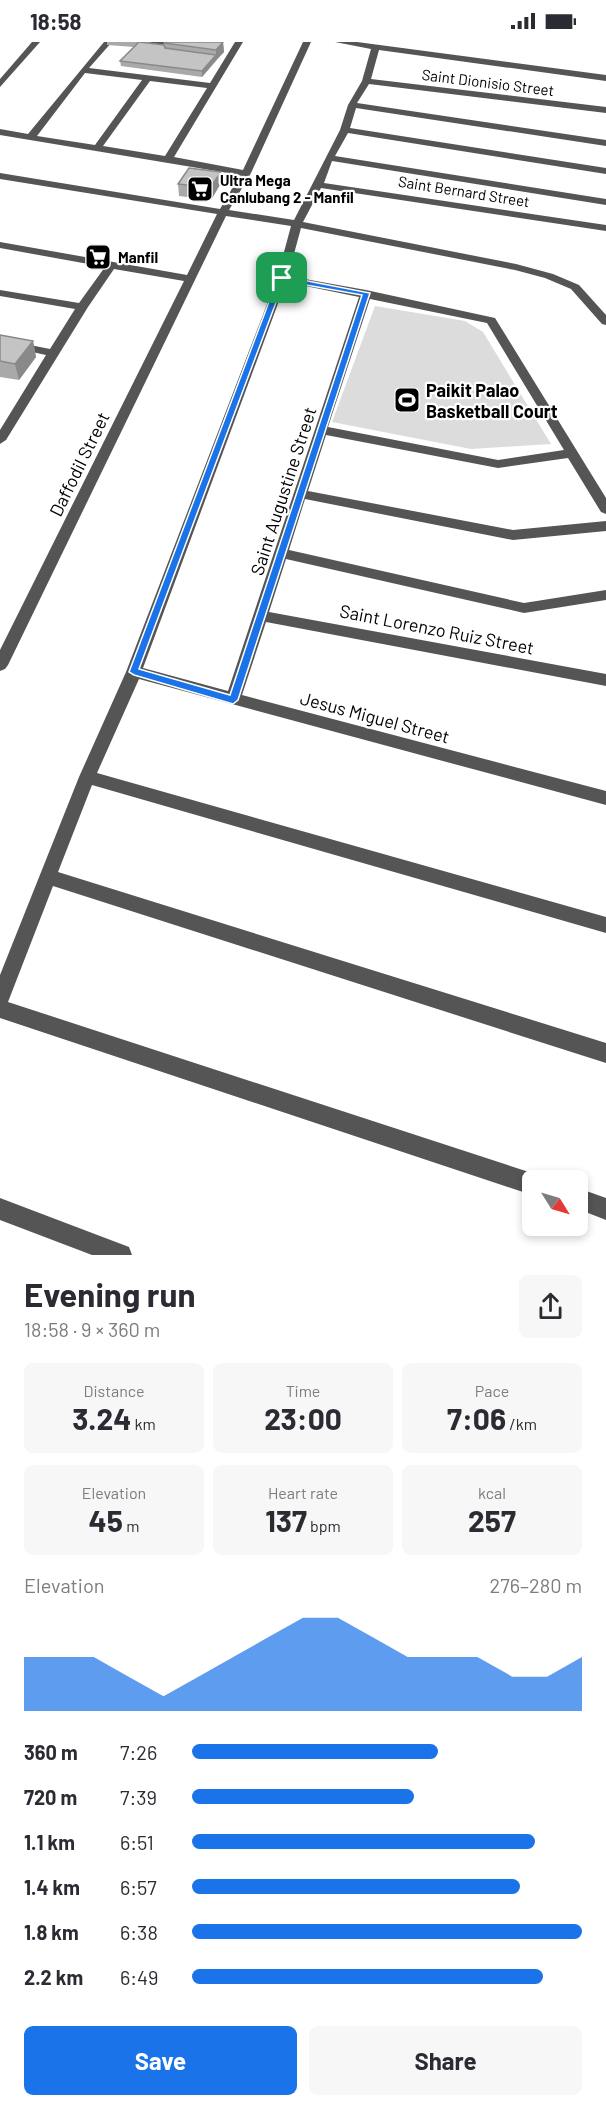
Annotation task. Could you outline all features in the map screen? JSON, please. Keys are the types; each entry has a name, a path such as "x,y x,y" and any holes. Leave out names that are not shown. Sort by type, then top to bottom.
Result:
{"street":[{"path":"0,84 36,42"},
{"path":"31,137 108,42"},
{"path":"150,42 172,43 192,48"},
{"path":"169,158 212,86 229,52 239,42"},
{"name":"Daffodil Street","path":"0,665 222,214 246,173 307,42"},
{"path":"339,42 606,78"},
{"path":"0,999 87,777 134,672 282,278 297,224 345,130 352,105 366,81 376,47"},
{"path":"83,70 212,86"},
{"path":"97,148 148,78"},
{"name":"Saint Dionisio Street","path":"366,81 606,110"},
{"path":"352,105 606,143"},
{"path":"345,130 606,171"},
{"path":"0,132 169,158 246,173"},
{"path":"329,158 606,202"},
{"path":"0,176 222,214 297,224 516,267 549,276 574,287 606,322"},
{"name":"Saint Bernard Street","path":"318,185 606,228"},
{"path":"0,245 190,279"},
{"path":"0,440 82,307 112,264"},
{"path":"282,278 366,293 491,320 606,509"},
{"path":"0,293 82,307"},
{"name":"Saint Augustine Street","path":"233,700 366,293"},
{"path":"0,342 53,353"},
{"path":"321,430 498,464 572,453"},
{"path":"300,494 513,535 606,526"},
{"path":"281,553 524,608 606,595"},
{"name":"Saint Lorenzo Ruiz Street","path":"261,616 606,680"},
{"name":"Jesus Miguel Street","path":"134,672 606,798"},
{"path":"87,777 606,925"},
{"path":"48,878 606,1053"},
{"path":"0,1009 522,1181"},
{"path":"588,1203 606,1209"},
{"path":"0,1209 121,1255"}],"shaded area":[{"path":"375,306 465,321 483,332 551,444 471,449 332,422"}],"building":[{"path":"139,42 216,55 202,71 120,61"},
{"path":"165,42 223,42 216,50"},
{"path":"189,168 221,172 210,188 178,184"},
{"path":"0,335 33,341 15,364 0,361"}],"place":[{"name":"Ultra Mega Canlubang 2 - Manfil","path":"200,189"},
{"name":"Manfil","path":"98,257"},
{"name":"Paikit Palao Basketball Court","path":"407,400"}],"route":[{"path":"282,278 366,293 233,700 134,672 282,278"}]}
